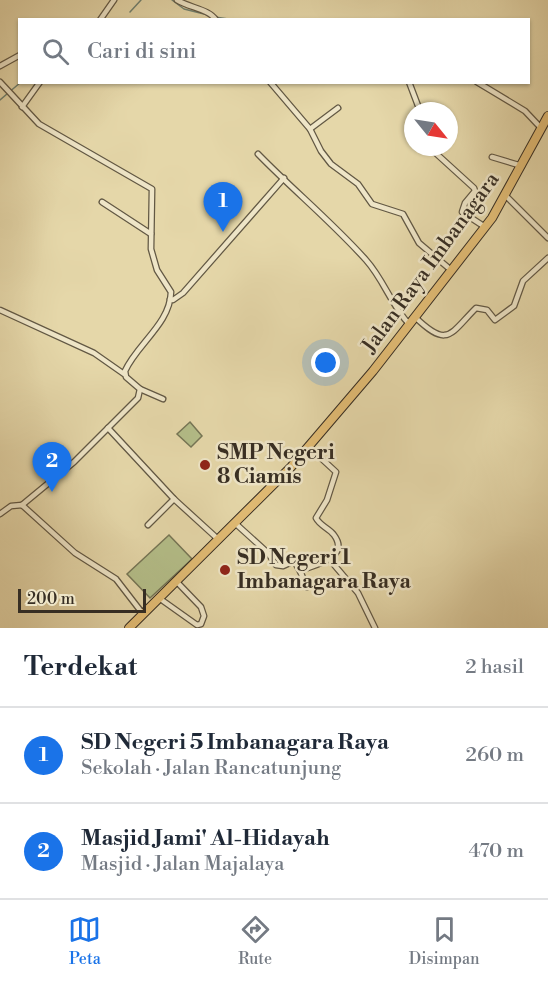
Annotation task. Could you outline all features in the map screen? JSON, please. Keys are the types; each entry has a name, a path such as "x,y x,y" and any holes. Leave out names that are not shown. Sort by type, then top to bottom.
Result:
{"highway":[{"name":"Jalan Raya Imbanagara","path":"129,628 236,524 309,447 485,227 506,196 544,124"}],"street":[{"path":"177,0 215,18"},
{"path":"101,18 112,1"},
{"path":"0,66 18,56"},
{"path":"0,82 45,128 150,187 153,197 151,234 154,261 171,292 170,299 151,338 132,358 124,374"},
{"path":"22,107 39,84"},
{"path":"272,84 310,129 326,158 340,172 358,184 372,204 403,214 419,243 452,270"},
{"path":"409,84 416,102"},
{"path":"480,84 544,124"},
{"path":"310,129 338,108"},
{"path":"258,154 375,271 394,307 409,324"},
{"path":"439,156 474,188 462,212 485,227"},
{"path":"492,157 522,166"},
{"path":"170,299 178,297 187,289 284,178"},
{"path":"506,196 548,238"},
{"path":"102,202 151,234"},
{"path":"415,317 433,332 448,335 476,308 487,310 495,320 514,306 523,281 548,258"},
{"path":"0,310 94,353 124,374 140,389 163,399"},
{"path":"0,514 11,506 21,506 74,462 136,401 140,389"},
{"path":"108,428 174,499 219,540"},
{"path":"300,571 330,560 336,551 337,540 316,518 327,500 336,472 309,447"},
{"path":"148,525 174,499"},
{"path":"21,506 75,553 116,579 143,614"},
{"path":"236,524 268,553 276,565 283,566 294,561 307,587"},
{"path":"330,560 358,593 375,628"},
{"path":"159,598 185,618 197,625 201,624 204,616 201,607 176,581"}],"green space":[{"path":"190,422 202,436 191,447 177,434"},
{"path":"169,535 192,559 150,598 127,574"}],"waterway":[{"path":"130,12 141,0"},
{"path":"172,0 184,9 208,15"},
{"path":"215,17 222,18"},
{"path":"0,100 19,84"},
{"path":"476,84 507,102"}],"place":[{"name":"SD Negeri 5 Imbanagara Raya","path":"223,232"},
{"name":"SMP Negeri 8 Ciamis","path":"205,465"},
{"name":"Masjid Jami' Al-Hidayah","path":"52,492"},
{"name":"SD Negeri 1 Imbanagara Raya","path":"225,570"}]}
